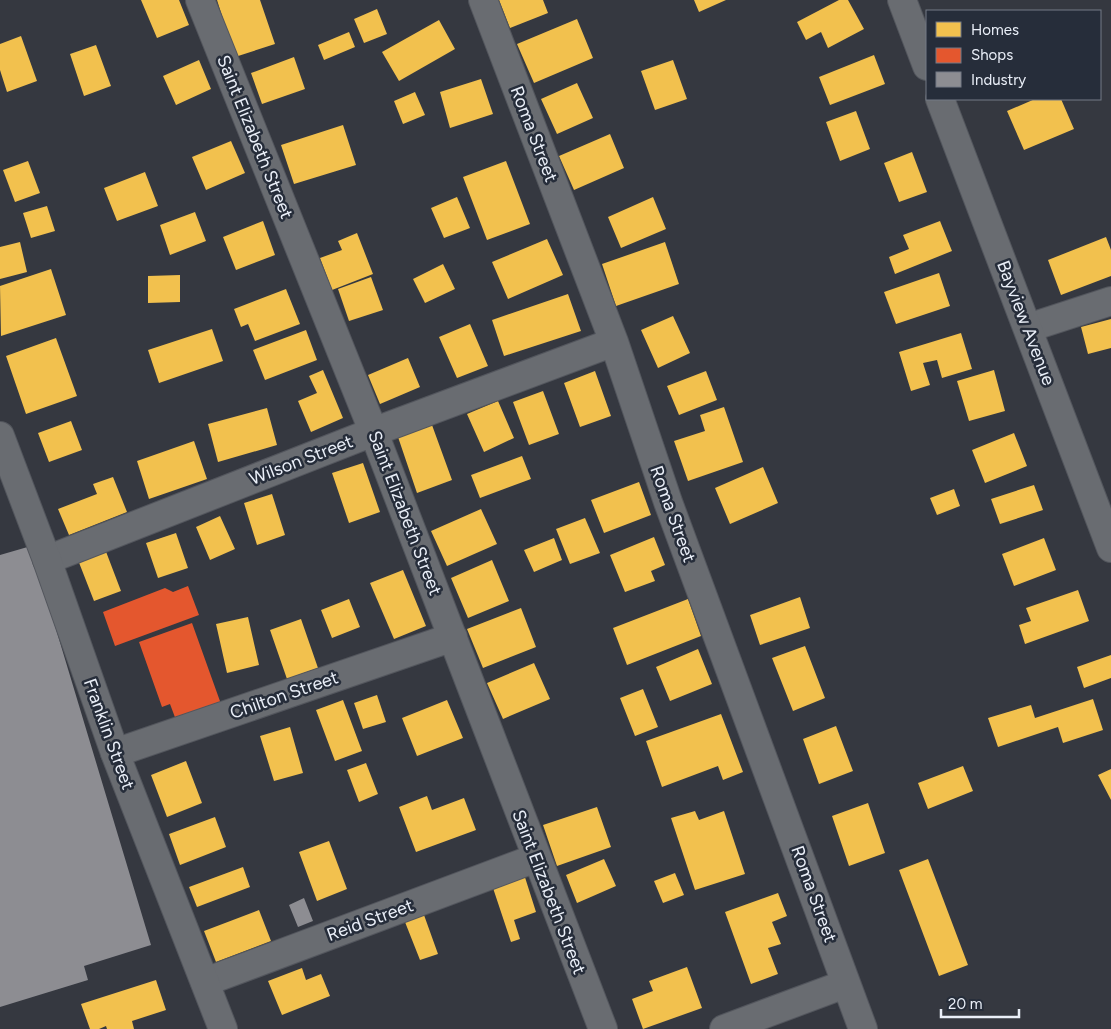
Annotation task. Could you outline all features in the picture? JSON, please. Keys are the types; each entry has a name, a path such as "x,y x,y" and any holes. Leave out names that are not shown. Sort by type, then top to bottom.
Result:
{"street":[{"name":"Saint Elizabeth Street","path":"200,0 373,432 603,1029"},
{"name":"Roma Street","path":"483,0 614,342 668,502 863,1029"},
{"path":"902,0 926,63"},
{"name":"Bayview Avenue","path":"940,100 1111,548"},
{"path":"1028,328 1111,301"},
{"name":"Wilson Street","path":"47,560 373,432 614,342"},
{"name":"Franklin Street","path":"0,436 47,560 115,753 223,1029"},
{"name":"Chilton Street","path":"115,753 453,637"},
{"name":"Reid Street","path":"205,982 536,858"},
{"path":"724,1029 845,984"}],"building: Homes":[{"path":"141,0 179,0 189,25 157,38"},
{"path":"217,0 260,0 275,44 235,57"},
{"path":"499,0 543,0 548,13 510,28"},
{"path":"694,0 726,0 699,12"},
{"path":"839,0 848,0 864,29 828,48 821,32 806,40 797,22"},
{"path":"377,9 387,34 364,43 354,19"},
{"path":"577,19 593,58 534,83 517,44"},
{"path":"439,20 455,49 399,81 382,52"},
{"path":"349,32 355,47 324,60 318,45"},
{"path":"21,36 37,81 7,92 0,70 0,44"},
{"path":"96,45 111,86 84,96 70,54"},
{"path":"874,55 885,84 830,105 819,77"},
{"path":"294,57 305,89 262,104 251,73"},
{"path":"199,60 211,89 176,105 163,76"},
{"path":"673,60 687,99 655,110 641,71"},
{"path":"481,79 493,114 450,128 440,92"},
{"path":"577,83 593,118 557,134 541,99"},
{"path":"415,92 425,115 403,124 394,101"},
{"path":"1033,100 1061,100 1074,129 1024,150 1007,111"},
{"path":"856,111 870,149 840,161 826,122"},
{"path":"343,125 356,165 294,184 281,145"},
{"path":"610,134 624,168 574,190 559,156"},
{"path":"231,141 245,173 206,190 192,157"},
{"path":"912,152 927,192 899,202 884,163"},
{"path":"28,161 40,193 15,202 3,170"},
{"path":"506,161 530,224 487,240 463,177"},
{"path":"145,172 158,206 117,221 104,188"},
{"path":"457,197 470,228 444,238 431,208"},
{"path":"653,197 666,229 621,248 608,217"},
{"path":"47,206 55,231 31,238 23,213"},
{"path":"195,212 206,241 170,255 160,225"},
{"path":"263,221 275,255 236,270 223,237"},
{"path":"940,221 952,251 895,274 889,257 909,249 903,235"},
{"path":"357,233 373,274 332,290 320,258 342,250 338,241"},
{"path":"1106,237 1111,250 1111,276 1061,295 1048,260"},
{"path":"547,239 563,275 508,299 492,262"},
{"path":"20,242 27,272 0,279 0,247"},
{"path":"665,242 679,284 616,306 602,264"},
{"path":"443,264 455,289 425,303 413,279"},
{"path":"51,269 66,315 1,336 0,286"},
{"path":"939,273 950,306 896,324 884,292"},
{"path":"180,275 180,302 148,303 148,276"},
{"path":"371,277 383,310 349,321 338,289"},
{"path":"286,289 300,324 255,341 248,324 241,327 234,309"},
{"path":"568,294 581,331 504,356 492,320"},
{"path":"673,316 690,353 658,368 641,330"},
{"path":"1111,319 1111,348 1088,354 1081,327"},
{"path":"470,324 488,366 457,378 439,337"},
{"path":"212,329 223,361 159,383 148,350"},
{"path":"306,330 317,360 265,380 253,350"},
{"path":"961,333 972,369 942,378 937,360 923,363 930,385 911,391 899,352"},
{"path":"56,338 77,396 26,414 6,356"},
{"path":"408,358 420,387 380,404 368,375"},
{"path":"323,370 343,418 311,432 298,401 317,393 309,376"},
{"path":"994,370 1005,411 969,421 957,381"},
{"path":"595,371 611,416 580,427 564,383"},
{"path":"706,371 717,400 679,415 667,386"},
{"path":"543,391 559,434 529,445 513,402"},
{"path":"498,401 514,438 484,452 467,414"},
{"path":"724,407 743,462 688,481 674,441 705,431 700,415"},
{"path":"267,408 277,445 218,462 208,424"},
{"path":"71,421 82,450 49,462 38,433"},
{"path":"432,425 452,480 417,493 398,437"},
{"path":"1014,433 1027,466 985,483 972,450"},
{"path":"194,441 207,479 149,499 137,461"},
{"path":"522,456 531,479 480,498 471,475"},
{"path":"363,463 380,512 349,523 332,473"},
{"path":"763,467 778,503 730,524 715,488"},
{"path":"113,477 127,512 69,535 58,509 97,494 93,484"},
{"path":"639,482 651,515 604,533 591,500"},
{"path":"1034,485 1043,510 1000,524 991,499"},
{"path":"954,489 960,506 937,515 930,498"},
{"path":"272,494 285,535 257,545 244,503"},
{"path":"481,509 497,544 447,566 431,531"},
{"path":"220,516 235,549 210,560 196,527"},
{"path":"585,518 600,553 570,564 556,529"},
{"path":"176,533 188,568 158,578 146,543"},
{"path":"654,537 665,565 651,571 655,581 625,592 610,555"},
{"path":"554,538 562,560 534,572 524,550"},
{"path":"1044,538 1056,570 1014,586 1002,554"},
{"path":"105,549 121,591 94,601 78,560"},
{"path":"492,560 509,601 468,618 451,578"},
{"path":"403,570 426,626 394,639 370,583"},
{"path":"1078,590 1089,621 1025,644 1019,625 1031,621 1026,608"},
{"path":"800,597 810,628 760,645 750,615"},
{"path":"349,599 360,627 332,638 321,610"},
{"path":"688,599 701,636 627,665 613,628"},
{"path":"521,608 536,647 483,668 467,629"},
{"path":"248,617 259,665 227,673 216,624"},
{"path":"301,619 318,668 287,679 270,630"},
{"path":"805,646 825,698 793,711 772,658"},
{"path":"698,649 712,684 670,701 656,667"},
{"path":"1111,655 1111,678 1084,688 1077,667"},
{"path":"534,663 550,699 503,719 487,683"},
{"path":"643,689 658,727 635,736 620,698"},
{"path":"377,695 386,722 363,729 354,703"},
{"path":"1093,699 1103,730 1063,743 1058,727 998,747 988,718 1031,705 1035,718"},
{"path":"343,700 362,751 335,761 316,710"},
{"path":"447,700 463,738 417,756 402,718"},
{"path":"721,714 743,772 723,780 718,766 662,787 646,741"},
{"path":"836,726 853,771 819,784 803,739"},
{"path":"290,727 303,773 274,781 260,736"},
{"path":"186,761 202,803 167,817 151,775"},
{"path":"366,763 378,794 359,802 347,770"},
{"path":"963,766 973,791 928,809 918,783"},
{"path":"1111,769 1111,800 1098,775"},
{"path":"427,796 432,810 464,798 476,830 416,852 399,807"},
{"path":"868,803 885,853 849,866 832,816"},
{"path":"597,807 611,847 557,866 543,825"},
{"path":"695,811 699,820 724,811 745,874 695,890 671,818"},
{"path":"215,817 226,847 180,865 169,834"},
{"path":"329,841 347,889 317,901 299,852"},
{"path":"604,859 616,886 577,903 566,875"},
{"path":"928,859 968,965 939,976 899,870"},
{"path":"243,867 250,887 197,907 189,887"},
{"path":"523,871 536,912 514,920 520,939 511,942 491,882"},
{"path":"675,873 684,895 663,903 654,881"},
{"path":"778,893 787,916 772,922 781,944 768,948 778,974 751,984 725,912"},
{"path":"259,910 271,941 216,962 204,931"},
{"path":"424,915 438,954 420,960 405,922"},
{"path":"687,967 702,1008 643,1029 632,999 653,991 649,981"},
{"path":"302,968 306,980 321,974 330,996 282,1015 268,981"},
{"path":"156,980 166,1010 132,1021 134,1029 107,1029 106,1026 99,1029 90,1029 81,1004"}],"building: Shops":[{"path":"188,586 199,615 115,646 103,612 165,588 173,592"},
{"path":"192,623 221,704 176,720 170,704 162,707 139,642"}],"building: Industry":[{"path":"31,546 151,945 84,966 88,980 0,1007 0,555"},
{"path":"304,898 313,921 298,927 289,905"}]}
